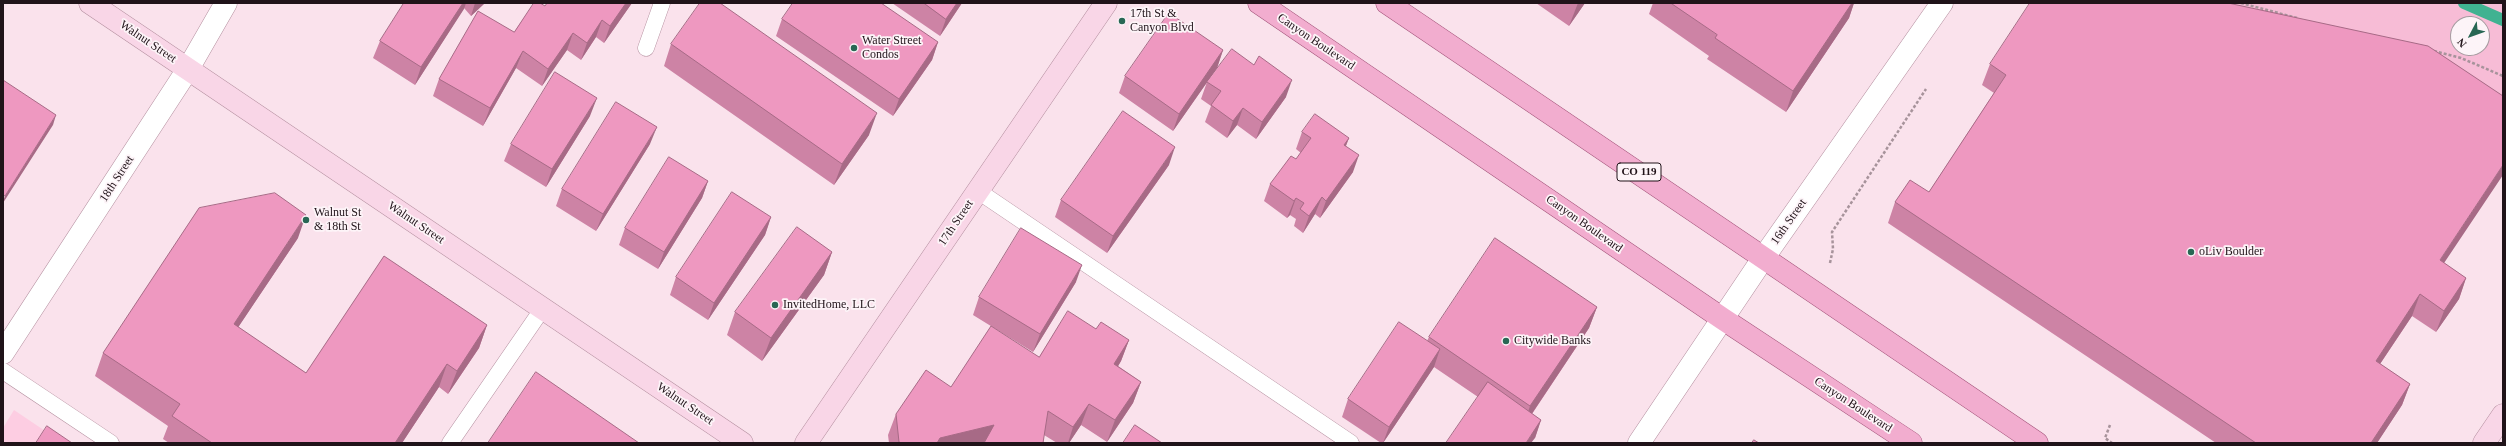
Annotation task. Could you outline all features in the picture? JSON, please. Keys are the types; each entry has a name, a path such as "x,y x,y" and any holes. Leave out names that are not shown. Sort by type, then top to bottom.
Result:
{"main road":[{"name":"Canyon Boulevard","path":"1259,3 1723,319 1911,443"},
{"name":"CO 119","path":"1387,3 2037,443"}],"street":[{"name":"Walnut Street","path":"90,3 742,443"},
{"name":"18th Street","path":"3,353 188,69 226,3"},
{"name":"17th Street","path":"806,443 1106,3"},
{"name":"16th Street","path":"1639,443 1764,257 1942,3"},
{"path":"2484,443 2503,415"}],"lane":[{"path":"646,48 662,3"},
{"path":"978,191 1351,443"},
{"path":"450,443 543,308"},
{"path":"3,371 111,443"}],"path":[{"path":"2242,3 2301,19"},
{"path":"2430,50 2461,58 2503,76"},
{"path":"1830,264 1833,249 1832,232 1926,89"},
{"path":"2110,425 2105,438 2112,443"}],"shaded area":[{"path":"2202,3 2503,3 2503,112"},
{"path":"14,410 63,443 3,443 3,428"}],"building":[{"path":"404,3 463,3 421,67 380,41"},
{"path":"534,3 540,3 545,6 547,3 626,3 610,26 602,20 587,43 573,33 548,69 523,51 490,108 439,79 478,11 514,32"},
{"path":"700,3 720,3 877,113 842,164 671,44"},
{"name":"Water Street Condos","path":"793,3 881,3 938,42 899,99 782,19"},
{"path":"924,3 957,3 946,19"},
{"path":"1671,3 1852,3 1793,91 1715,38 1717,35"},
{"name":"oLiv Boulder","path":"2030,3 2228,3 2428,46 2503,96 2503,165 2440,260 2466,278 2444,311 2420,294 2376,361 2410,384 2371,443 2256,443 1895,202 1910,180 1929,192 2006,75 1990,64"},
{"path":"1169,13 1223,50 1179,114 1125,76"},
{"path":"1232,49 1254,65 1259,56 1292,80 1262,122 1243,108 1233,121 1211,105 1221,91 1207,82"},
{"path":"555,72 597,98 552,169 511,144"},
{"path":"3,80 56,115 5,196 3,195"},
{"path":"616,102 657,127 603,214 562,189"},
{"path":"1123,111 1175,147 1113,236 1061,200"},
{"path":"1315,114 1349,138 1344,145 1359,155 1326,201 1322,197 1309,216 1300,209 1304,203 1296,198 1294,201 1270,184 1291,156 1296,159 1311,138 1302,132"},
{"path":"669,157 708,181 664,252 625,228"},
{"path":"732,192 771,217 714,303 676,277"},
{"path":"275,193 306,215 234,324 306,373 384,256 487,325 457,371 447,364 395,443 212,443 172,416 180,404 103,353 199,208"},
{"name":"InvitedHome, LLC","path":"797,227 832,252 771,338 735,312"},
{"path":"1021,228 1082,265 1040,334 979,297"},
{"path":"1495,238 1597,307 1530,406 1429,337"},
{"path":"1068,311 1096,329 1101,322 1129,340 1114,364 1141,382 1115,420 1089,404 1073,427 1048,411 1043,443 984,443 994,425 940,438 937,443 899,442 896,414 926,370 951,387 991,326 1039,357"},
{"path":"1399,322 1440,349 1389,427 1348,399"},
{"path":"536,372 639,443 488,443"},
{"path":"1488,382 1541,420 1526,443 1446,443"},
{"path":"1135,425 1162,443 1123,443"},
{"path":"47,426 72,443 36,443"},
{"path":"1754,440 1759,443 1752,443"}],"waterway":[{"path":"2464,3 2503,20"}],"place":[{"name":"17th St & Canyon Blvd","path":"1122,21"},
{"name":"Water Street Condos","path":"854,48"},
{"name":"Walnut St & 18th St","path":"306,220"},
{"name":"oLiv Boulder","path":"2191,252"},
{"name":"InvitedHome, LLC","path":"775,305"},
{"name":"Citywide Banks","path":"1506,341"}]}
